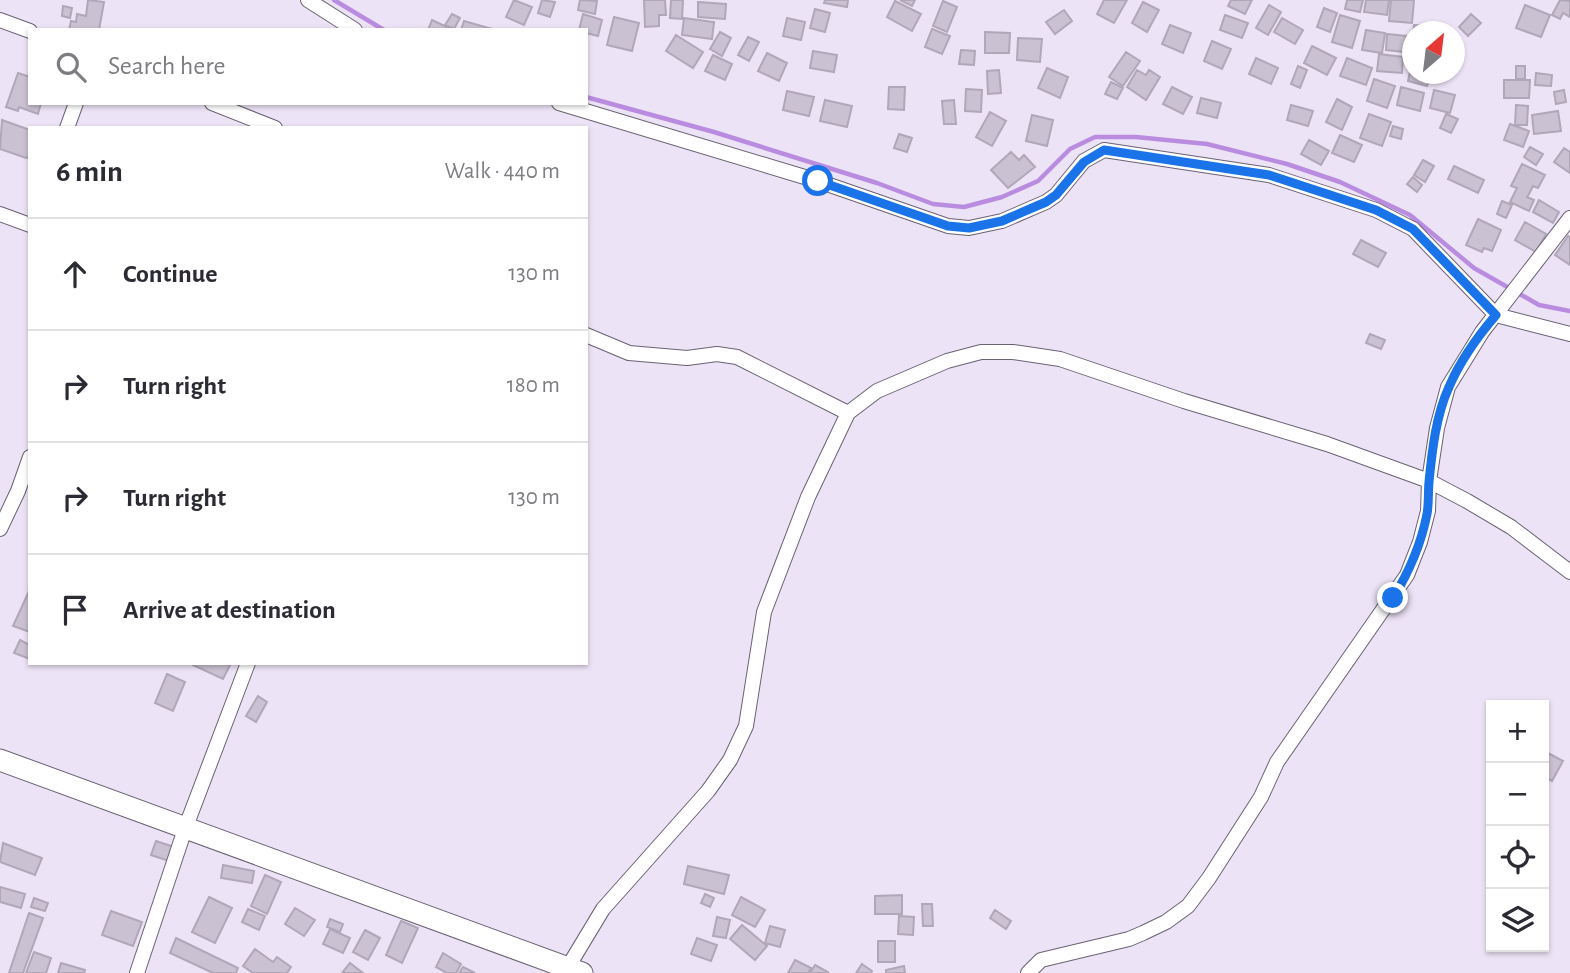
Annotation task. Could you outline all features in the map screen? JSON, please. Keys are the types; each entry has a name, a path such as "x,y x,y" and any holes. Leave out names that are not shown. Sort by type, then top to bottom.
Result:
{"main road":[{"path":"0,760 575,970"}],"street":[{"path":"308,0 352,28"},
{"path":"0,20 28,30"},
{"path":"68,126 75,105"},
{"path":"217,105 270,126"},
{"path":"566,105 818,181 948,226 969,228 1002,221 1046,202 1056,195 1084,162 1104,150 1269,175 1376,210 1413,229 1496,315 1570,334"},
{"path":"0,214 28,224"},
{"path":"1028,973 1041,960 1136,936 1166,922 1188,906 1209,878 1261,797 1277,762 1407,575 1428,511 1429,481 1437,428 1448,387 1476,341 1570,218"},
{"path":"588,336 629,353 687,358 717,354 737,357 848,413"},
{"path":"575,970 603,909 708,791 730,760 746,726 764,612 808,497 848,413 877,391 947,361 981,352 1013,352 1060,359 1184,401 1327,444 1429,481 1467,500 1511,527 1570,572"},
{"path":"0,529 28,463"},
{"path":"137,973 185,829 247,665"}],"building":[{"path":"88,0 104,2 99,28 69,28 71,21 76,22 77,14 86,16"},
{"path":"514,0 532,7 524,25 506,17"},
{"path":"542,0 555,2 550,17 538,13"},
{"path":"580,0 597,1 595,14 578,10"},
{"path":"644,0 665,0 666,15 659,15 659,26 645,27"},
{"path":"671,0 683,0 682,19 670,18"},
{"path":"825,0 848,0 847,7 824,3"},
{"path":"900,0 915,0 912,6"},
{"path":"1104,0 1127,0 1114,23 1097,14"},
{"path":"1231,0 1252,0 1245,14 1228,6"},
{"path":"1347,0 1363,0 1360,12 1345,9"},
{"path":"1366,0 1389,0 1387,15 1364,12"},
{"path":"1391,0 1414,0 1412,21 1389,21"},
{"path":"1560,0 1570,1 1570,17 1563,13 1560,19 1552,15"},
{"path":"895,1 921,14 912,31 887,17"},
{"path":"943,1 957,7 947,32 933,26"},
{"path":"698,2 726,4 725,19 698,17"},
{"path":"1143,2 1159,10 1147,32 1132,23"},
{"path":"1269,5 1281,12 1268,35 1256,28"},
{"path":"1525,5 1550,15 1541,37 1516,28"},
{"path":"63,6 72,8 70,18 62,16"},
{"path":"1324,8 1337,13 1330,32 1317,27"},
{"path":"815,9 830,13 825,32 810,28"},
{"path":"1064,10 1072,21 1055,34 1046,22"},
{"path":"452,14 460,18 455,28 445,25"},
{"path":"583,14 602,20 598,36 588,34 588,28 580,28"},
{"path":"1471,14 1481,23 1468,36 1465,33 1465,21"},
{"path":"1225,15 1248,23 1242,38 1220,30"},
{"path":"1340,15 1360,21 1352,48 1332,42"},
{"path":"614,17 639,23 632,51 607,45"},
{"path":"684,18 714,22 712,39 682,35"},
{"path":"787,18 805,22 801,40 783,36"},
{"path":"1282,18 1303,30 1295,44 1274,32"},
{"path":"432,20 449,28 429,28"},
{"path":"464,21 488,28 462,28"},
{"path":"1170,25 1191,33 1183,53 1162,44"},
{"path":"932,29 950,36 942,54 925,47"},
{"path":"1366,30 1385,33 1382,53 1362,50"},
{"path":"720,32 731,38 722,56 710,49"},
{"path":"985,32 1010,33 1009,53 985,53"},
{"path":"1387,34 1402,36 1402,52 1386,50"},
{"path":"676,35 703,52 693,68 666,51"},
{"path":"748,37 759,42 749,61 738,55"},
{"path":"1018,38 1042,39 1040,62 1017,60"},
{"path":"1212,41 1231,49 1222,69 1204,61"},
{"path":"1312,46 1336,58 1327,75 1304,63"},
{"path":"961,50 975,51 974,65 959,64"},
{"path":"813,51 837,55 834,72 810,68"},
{"path":"1126,52 1140,61 1123,86 1109,77"},
{"path":"767,53 787,63 779,81 758,71"},
{"path":"1379,54 1402,57 1402,73 1377,71"},
{"path":"713,55 732,64 725,80 705,71"},
{"path":"1256,58 1278,68 1271,84 1249,74"},
{"path":"1347,58 1372,68 1366,85 1340,76"},
{"path":"1298,66 1307,70 1300,88 1291,84"},
{"path":"1516,66 1525,66 1525,79 1516,79"},
{"path":"1047,68 1068,77 1060,98 1038,88"},
{"path":"999,70 1001,93 988,94 987,71"},
{"path":"1137,70 1146,75 1149,70 1160,77 1146,100 1127,87"},
{"path":"18,73 28,76 28,105 40,105 38,114 19,107 18,111 6,107"},
{"path":"1536,73 1552,75 1551,86 1535,85"},
{"path":"1374,79 1395,86 1387,108 1367,101"},
{"path":"1504,80 1530,80 1529,98 1504,98"},
{"path":"1111,82 1123,88 1117,99 1105,94"},
{"path":"889,87 905,87 904,110 888,109"},
{"path":"1172,87 1192,97 1183,114 1163,104"},
{"path":"1401,87 1424,93 1420,111 1397,105"},
{"path":"966,89 982,90 981,112 965,111"},
{"path":"1434,90 1455,95 1450,113 1430,108"},
{"path":"1564,90 1566,102 1556,104 1554,92"},
{"path":"787,91 814,97 809,116 783,110"},
{"path":"1201,98 1221,103 1217,118 1197,113"},
{"path":"1337,99 1352,107 1342,130 1326,122"},
{"path":"825,100 852,106 847,127 820,121"},
{"path":"954,100 956,124 944,124 942,101"},
{"path":"1291,105 1313,111 1308,126 1287,120"},
{"path":"1516,105 1528,106 1527,125 1515,125"},
{"path":"1558,111 1561,131 1534,134 1532,115"},
{"path":"990,112 1006,121 992,146 976,137"},
{"path":"1369,114 1391,122 1382,146 1360,138"},
{"path":"1446,114 1458,119 1451,133 1440,128"},
{"path":"1032,115 1053,120 1047,146 1026,141"},
{"path":"2,120 28,129 28,158 0,149"},
{"path":"1510,124 1529,131 1523,147 1504,140"},
{"path":"1393,126 1403,129 1401,139 1390,136"},
{"path":"899,134 912,138 907,152 894,148"},
{"path":"1340,135 1362,145 1354,162 1332,153"},
{"path":"1309,140 1329,151 1321,165 1301,154"},
{"path":"1530,147 1543,154 1536,165 1524,157"},
{"path":"1564,148 1570,152 1570,173 1554,162"},
{"path":"1011,152 1019,160 1024,155 1035,167 1008,188 991,170"},
{"path":"1423,160 1434,166 1425,182 1414,175"},
{"path":"1522,164 1545,175 1538,188 1533,186 1527,197 1534,200 1529,211 1510,202 1517,188 1511,186"},
{"path":"1454,166 1484,180 1478,193 1448,179"},
{"path":"1413,177 1422,185 1417,192 1407,184"},
{"path":"1539,200 1559,212 1553,223 1533,212"},
{"path":"1502,201 1512,205 1506,218 1497,214"},
{"path":"1478,219 1501,230 1492,251 1484,248 1482,252 1466,245"},
{"path":"1525,222 1546,234 1536,252 1515,240"},
{"path":"1568,236 1570,237 1570,265 1555,255"},
{"path":"1361,240 1386,253 1378,267 1353,254"},
{"path":"1370,334 1385,340 1381,349 1366,343"},
{"path":"28,593 28,631 13,626"},
{"path":"20,640 28,644 28,658 14,653"},
{"path":"193,665 230,665 223,679"},
{"path":"167,674 185,682 173,711 155,703"},
{"path":"258,696 267,702 256,722 246,716"},
{"path":"1549,754 1563,761 1552,781 1549,779"},
{"path":"156,841 174,847 169,861 151,855"},
{"path":"3,843 42,858 35,875 0,862"},
{"path":"223,865 254,871 252,883 221,878"},
{"path":"688,866 729,875 724,894 684,884"},
{"path":"265,875 281,882 267,914 251,906"},
{"path":"0,887 25,894 21,908 0,902"},
{"path":"705,894 714,898 710,907 701,903"},
{"path":"902,895 902,914 875,914 875,896"},
{"path":"209,897 232,908 215,943 192,932"},
{"path":"741,897 765,910 755,927 732,915"},
{"path":"34,898 48,903 45,911 31,907"},
{"path":"922,904 932,904 933,926 923,926"},
{"path":"295,908 315,920 304,936 285,924"},
{"path":"248,909 265,916 259,930 242,922"},
{"path":"995,910 1011,921 1006,929 990,918"},
{"path":"111,911 142,922 133,946 102,935"},
{"path":"29,913 43,918 23,973 9,973"},
{"path":"899,916 914,917 913,935 898,934"},
{"path":"717,917 730,920 726,938 713,936"},
{"path":"330,919 343,924 340,932 327,927"},
{"path":"401,921 418,928 402,963 386,955"},
{"path":"742,925 767,946 755,960 730,939"},
{"path":"770,926 785,930 780,947 765,943"},
{"path":"330,929 350,938 343,953 323,944"},
{"path":"365,930 380,938 368,960 353,952"},
{"path":"176,938 238,968 236,973 213,973 170,953"},
{"path":"697,938 717,945 711,961 691,954"},
{"path":"878,941 895,941 895,962 878,962"},
{"path":"255,949 273,962 277,957 291,967 287,973 253,973 243,966"},
{"path":"34,952 51,958 46,973 26,973"},
{"path":"443,953 461,964 456,973 447,973 436,967"},
{"path":"795,960 811,968 808,973 788,973"},
{"path":"61,963 85,970 84,973 58,973"},
{"path":"350,963 363,973 342,973"},
{"path":"862,964 872,971 871,973 856,973"},
{"path":"815,965 828,972 828,973 810,973"},
{"path":"904,966 905,973 886,973 886,970"},
{"path":"463,967 475,973 459,973"}],"waterway":[{"path":"334,0 381,28"},
{"path":"588,98 714,132 877,183 933,204 964,207 1002,197 1038,181 1070,149 1095,137 1136,137 1207,144 1287,164 1340,182 1410,215 1474,268 1539,305 1570,311"}],"route":[{"path":"818,181 948,226 969,228 1002,221 1046,202 1056,195 1084,162 1104,150 1269,175 1376,210 1413,229 1496,315 1482,332 1448,387 1437,428 1429,481 1428,511 1420,542 1407,575 1393,598"}]}
